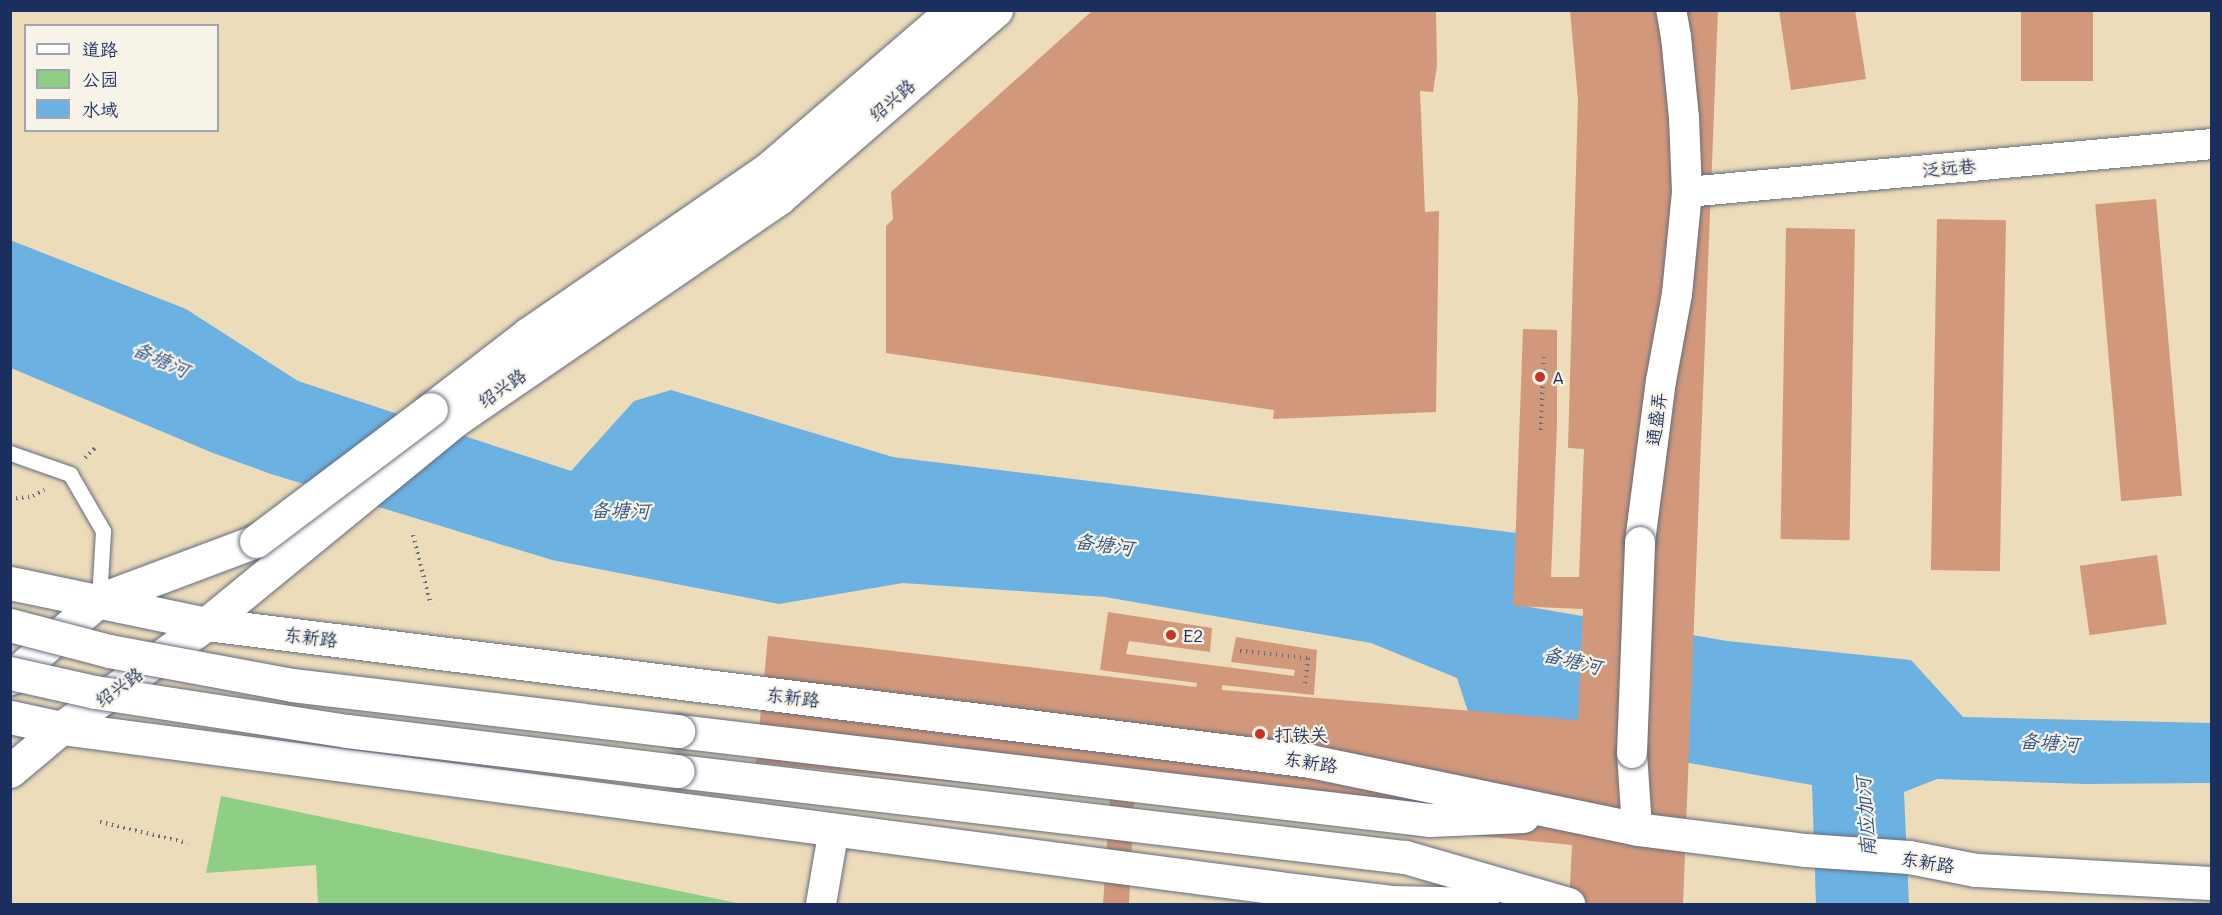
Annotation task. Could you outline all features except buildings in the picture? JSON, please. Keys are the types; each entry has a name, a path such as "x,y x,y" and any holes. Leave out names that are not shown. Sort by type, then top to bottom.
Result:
{"main road":[{"name":"绍兴路","path":"10,771 62,728 206,624 329,526 528,334 768,169 953,10"},
{"name":"绍兴路","path":"10,678 99,600 256,541 445,414 779,198 996,10"},
{"name":"东新路","path":"10,583 206,624 1310,761 1576,814 1637,830 1806,850 1909,857 1976,870 2211,883"},
{"name":"东新路","path":"10,625 109,651 292,684 678,731 1429,820 1576,814"},
{"path":"10,673 95,692 347,731 1405,857 1568,904"},
{"path":"10,717 62,728 834,829 1279,896 1482,904"}],"street":[{"name":"通盛弄","path":"1637,830 1632,753 1640,542 1661,381 1677,294 1687,192 1684,118 1671,10"},
{"name":"泛远巷","path":"1687,192 2211,144"},
{"path":"821,904 834,829"}],"lane":[{"path":"10,453 70,474 103,531 99,600"}],"path":[{"path":"1541,430 1544,356"},
{"path":"10,499 33,496"},
{"path":"413,535 431,605"},
{"path":"1240,651 1308,658 1305,684"},
{"path":"99,822 188,843"}],"green space":[{"path":"221,796 742,904 318,904 316,865 206,873"}],"water":[{"path":"10,240 186,309 298,381 571,471 634,401 671,390 893,457 1517,533 1518,605 1727,641 1911,660 1963,717 2211,723 2211,783 2085,784 1937,779 1904,792 1909,904 1816,904 1812,785 1472,724 1457,678 1371,643 1105,597 903,583 779,604 552,560 271,474 213,453 11,368"}],"place":[{"name":"A","path":"1540,377"},
{"name":"E2","path":"1171,635"},
{"name":"打铁关","path":"1260,734"}],"water label":[{"name":"备塘河","path":"161,359"},
{"name":"备塘河","path":"620,510"},
{"name":"备塘河","path":"1104,544"},
{"name":"备塘河","path":"1572,660"},
{"name":"备塘河","path":"2049,742"},
{"name":"南应加河","path":"1865,817"}]}
